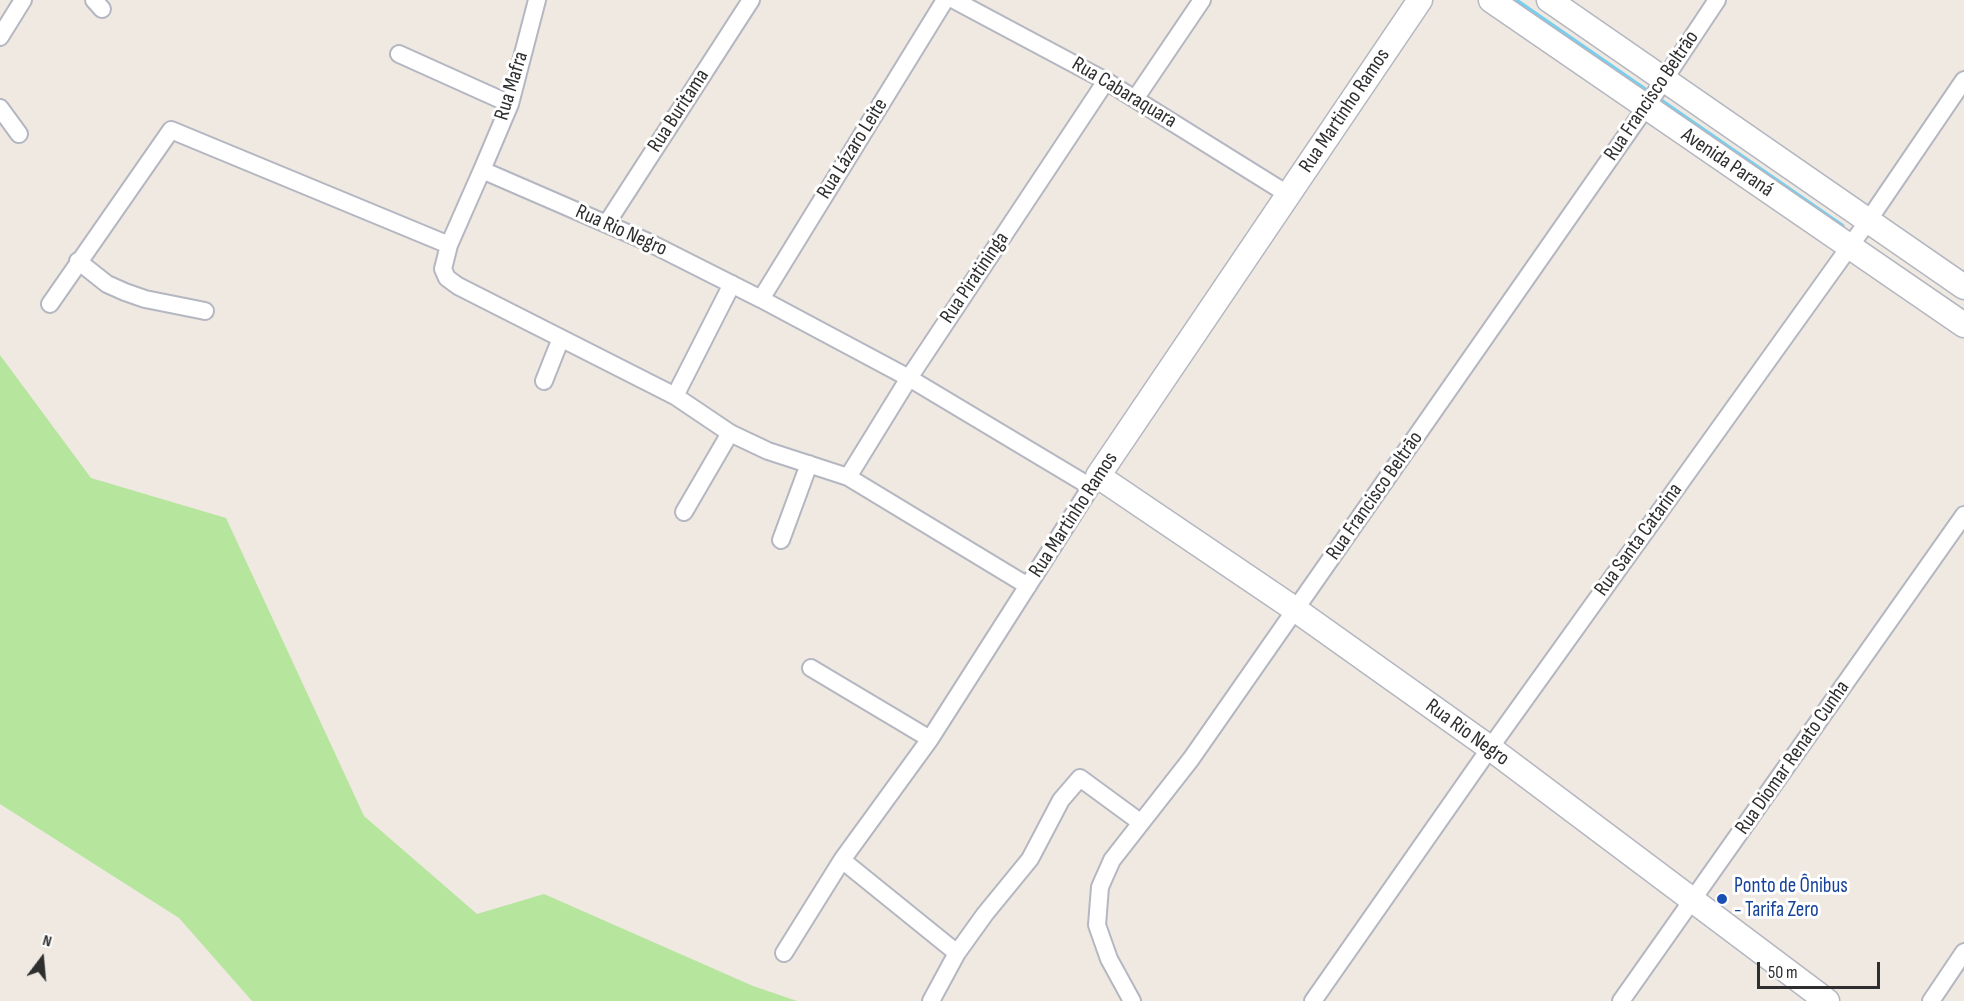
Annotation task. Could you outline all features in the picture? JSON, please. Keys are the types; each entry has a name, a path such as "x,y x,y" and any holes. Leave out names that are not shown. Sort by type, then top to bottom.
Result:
{"street":[{"path":"0,37 23,0"},
{"name":"Rua Mafra","path":"482,170 510,104 537,0"},
{"name":"Rua Buritama","path":"607,223 751,0"},
{"name":"Rua Lázaro Leite","path":"760,299 945,0"},
{"name":"Rua Cabaraquara","path":"954,0 1106,81 1289,195"},
{"path":"1135,99 1203,0"},
{"name":"Rua Martinho Ramos","path":"784,953 842,860 930,739 1094,482 1420,0"},
{"name":"Avenida Paraná","path":"1491,0 1655,91 1868,221 1964,287"},
{"name":"Avenida Paraná","path":"1549,0 1655,91 1849,247 1964,325"},
{"name":"Rua Francisco Beltrão","path":"1131,1000 1101,940 1097,925 1097,907 1104,874 1140,822 1191,759 1296,610 1717,0"},
{"path":"399,54 510,104"},
{"name":"Rua Santa Catarina","path":"1313,1001 1490,748 1868,221 1964,80"},
{"name":"Rua Piratininga","path":"848,477 909,378 1106,81"},
{"path":"0,108 19,134"},
{"path":"50,304 171,130 449,245"},
{"path":"482,170 449,245 443,269 447,278 458,286 675,396 730,433 768,451 830,469 848,477 1028,586"},
{"name":"Rua Rio Negro","path":"482,170 607,223 732,284 909,378 1094,482 1296,610 1490,748 1827,1001"},
{"path":"78,261 107,284 125,292 154,301 205,311"},
{"path":"675,396 732,284"},
{"path":"544,381 561,338"},
{"path":"684,512 730,433"},
{"path":"781,540 809,464"},
{"name":"Rua Diomar Renato Cunha","path":"1621,1001 1964,515"},
{"path":"811,668 930,739"},
{"path":"931,1001 957,953 984,914 1030,859 1060,800 1080,778 1140,822"},
{"path":"842,860 957,953"},
{"path":"1931,1001 1964,952"}],"green space":[{"path":"0,355 91,478 226,518 364,816 477,914 544,894 753,986 797,1001 252,1001 179,918 0,804"}],"waterway":[{"path":"1515,0 1842,226"}],"place":[{"name":"Ponto de Ônibus - Tarifa Zero","path":"1722,899"}]}
